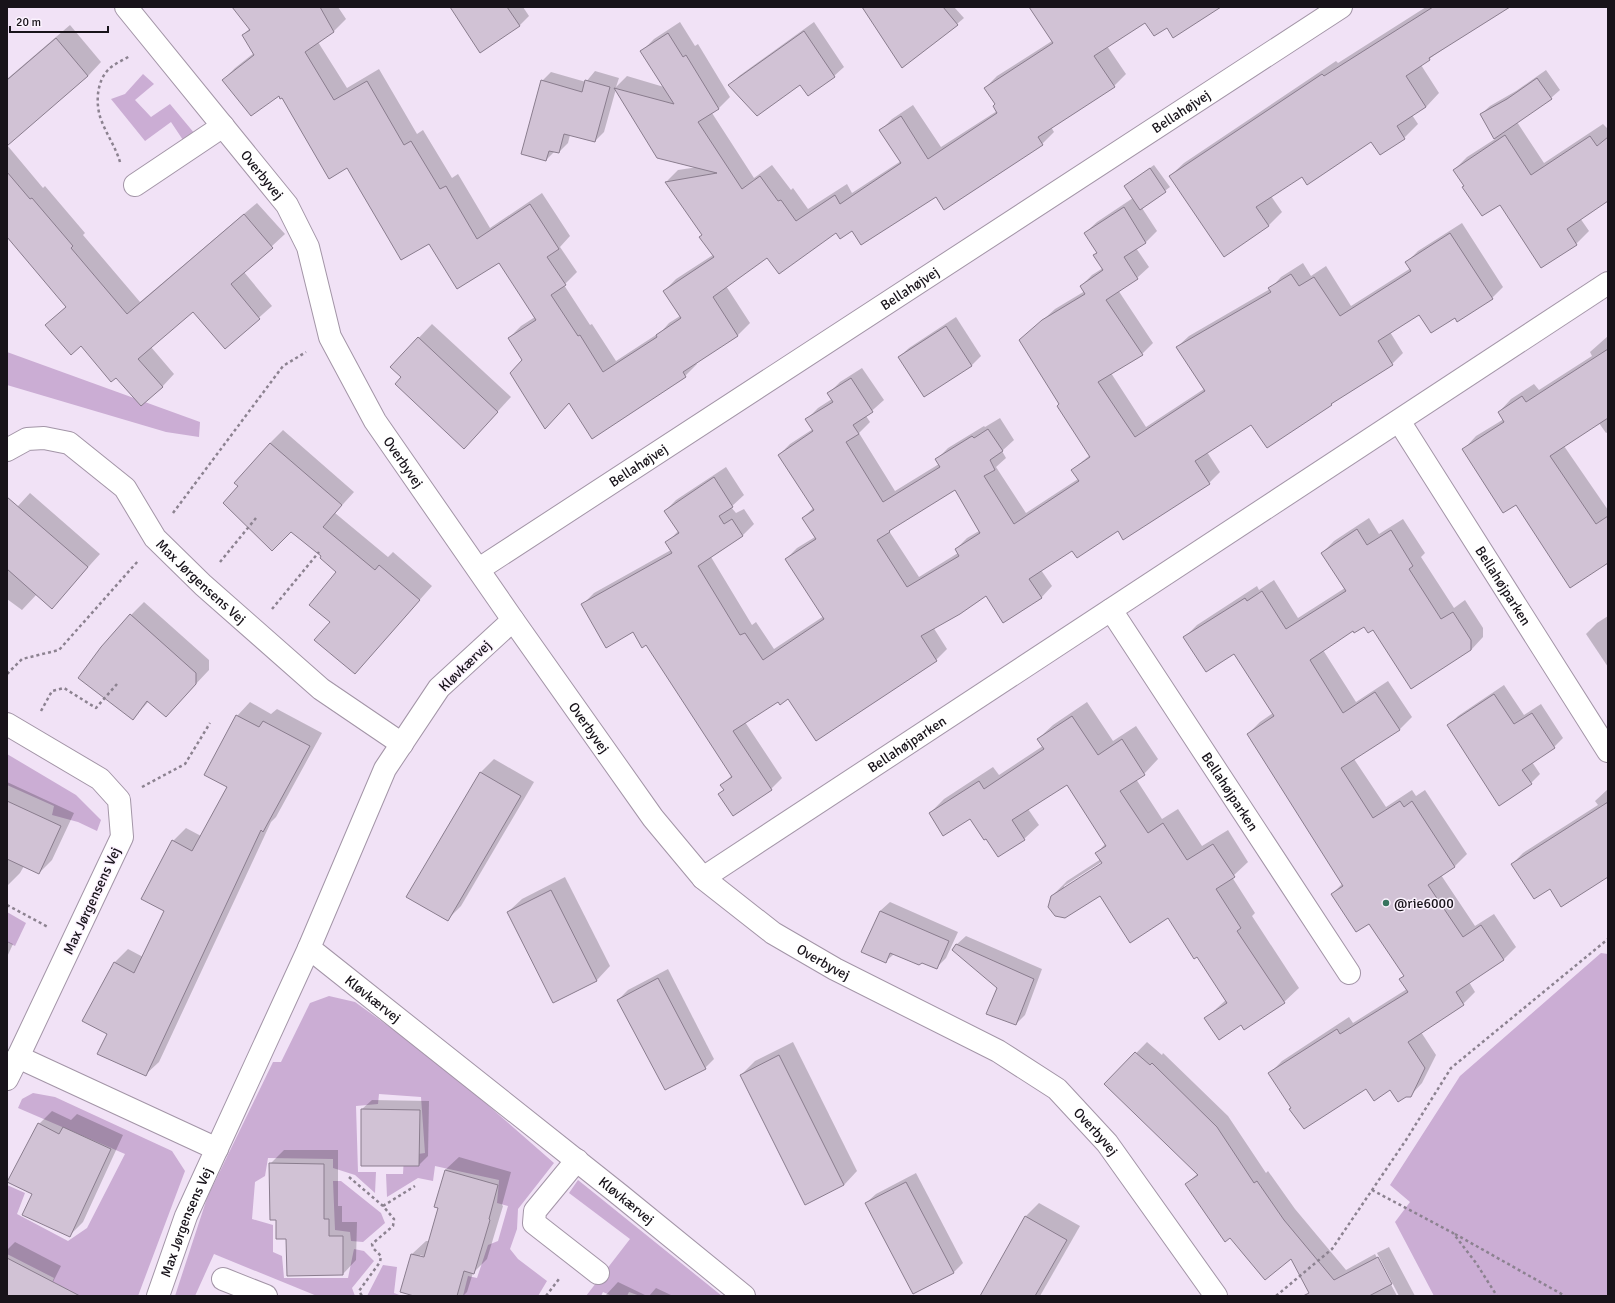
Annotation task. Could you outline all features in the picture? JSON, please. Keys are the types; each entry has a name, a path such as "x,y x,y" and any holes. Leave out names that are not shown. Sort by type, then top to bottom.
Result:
{"street":[{"name":"Overbyvej","path":"126,7 287,205 308,248 330,337 375,421 653,818 703,878 773,933 835,969 998,1051 1057,1089 1107,1143 1216,1296"},
{"name":"Bellahøjvej","path":"478,569 1341,7"},
{"path":"135,185 223,126"},
{"name":"Bellahøjparken","path":"703,878 1608,284"},
{"name":"Bellahøjparken","path":"1399,421 1608,751"},
{"name":"Max Jørgensens Vej","path":"7,450 28,439 44,438 69,443 125,488 155,538 203,584 321,689 402,744"},
{"name":"Bellahøjparken","path":"1111,610 1349,973"},
{"name":"Kløvkærvej","path":"513,620 439,688 385,769 308,948 576,1160 744,1296"},
{"path":"7,724 100,779 119,800"},
{"name":"Max Jørgensens Vej","path":"7,1079 122,837 119,800"},
{"name":"Max Jørgensens Vej","path":"158,1296 186,1216 308,948"},
{"name":"Max Jørgensens Vej","path":"18,1057 217,1149"},
{"path":"576,1160 535,1211 534,1223 598,1273"},
{"path":"223,1279 266,1296"}],"path":[{"path":"118,167 120,161 101,120 98,95 101,79 109,68 154,40"},
{"path":"203,584 256,518"},
{"path":"255,630 319,552"},
{"path":"28,736 52,691 64,688 96,708 117,684"},
{"path":"119,800 185,764 210,723"},
{"path":"7,905 73,940"},
{"path":"1276,1296 1332,1249 1406,1140 1451,1068 1608,939"},
{"path":"349,1177 383,1206 394,1219 393,1226 372,1244 373,1248 381,1256 380,1262 359,1291 362,1296"},
{"path":"383,1206 415,1186"},
{"path":"1372,1190 1453,1233 1565,1296"},
{"path":"1453,1233 1476,1262 1497,1296"}],"shaded area":[{"path":"143,74 154,84 135,100 151,117 170,104 195,134 185,143 171,122 145,141 111,99 125,94"},
{"path":"7,352 200,422 199,437 166,432 7,385"},
{"path":"7,754 76,795 101,820 97,831 78,822 52,815 54,806 7,785"},
{"path":"7,912 26,923 15,946 7,942"},
{"path":"1601,953 1608,954 1608,1296 1434,1296 1395,1222 1410,1202 1390,1185 1460,1076"},
{"path":"329,996 355,1002 441,1064 554,1163 518,1209 517,1229 510,1249 518,1259 547,1281 538,1296 463,1296 468,1276 477,1278 488,1245 498,1241 508,1206 497,1203 499,1180 435,1166 433,1181 418,1178 387,1197 386,1174 403,1174 404,1156 425,1153 421,1097 379,1094 378,1104 356,1106 358,1172 376,1172 375,1193 355,1175 333,1168 333,1159 268,1158 265,1176 255,1182 252,1219 273,1225 273,1252 282,1256 284,1278 348,1278 354,1249 364,1251 374,1261 352,1288 355,1296 317,1296 214,1254 195,1296 175,1296 207,1198 273,1062 281,1062 310,1003"},
{"path":"33,1093 55,1097 172,1151 185,1171 138,1296 51,1296 48,1291 54,1278 7,1254 7,1185 25,1193 17,1214 68,1241 87,1228 125,1154 18,1108 22,1099"},
{"path":"578,1180 722,1296 640,1296 629,1292 627,1296 612,1296 603,1292 601,1296 586,1296 630,1239 569,1193"},
{"path":"333,1181 341,1181 381,1213 385,1223 363,1242 351,1241 350,1232 335,1230"},
{"path":"383,1265 397,1267 394,1293 402,1296 367,1296"}],"building":[{"path":"232,7 320,7 334,32 305,52 334,100 367,81 404,145 411,141 440,189 446,186 477,239 530,204 559,249 547,257 566,285 551,295 578,336 580,335 603,372 657,337 656,335 681,318 663,291 714,257 699,237 702,235 665,182 717,173 657,158 614,88 674,104 640,51 668,33 683,57 686,55 719,109 698,122 742,189 760,176 778,201 781,200 796,221 835,195 840,204 901,163 879,130 901,116 928,159 997,113 993,106 995,104 984,88 1053,43 1029,7 1221,7 1173,38 1167,28 1154,36 1145,23 1094,56 1115,87 1038,137 1043,145 944,210 936,197 861,245 852,231 840,239 836,233 779,274 767,258 713,297 738,336 683,372 686,377 592,439 569,403 545,429 510,373 522,360 508,338 536,320 499,263 457,289 429,244 401,260 347,168 329,179 282,98 280,99 279,96 251,116 222,80 254,55 242,35 250,30"},
{"path":"450,7 507,7 520,26 480,53"},
{"path":"862,7 943,7 958,25 902,68"},
{"path":"1433,7 1510,7 1429,58 1430,60 1406,76 1426,107 1397,126 1405,139 1380,155 1371,142 1307,185 1302,177 1256,207 1269,226 1224,257 1169,176 1322,74 1324,76"},
{"path":"804,31 835,77 808,96 800,85 757,116 728,85"},
{"path":"56,38 88,76 7,146 7,80"},
{"path":"1537,78 1552,99 1494,139 1480,114 1507,99"},
{"path":"541,80 582,92 585,80 610,87 595,142 564,134 559,153 549,151 546,161 521,154"},
{"path":"1505,135 1531,175 1590,136 1597,146 1608,137 1608,201 1567,229 1577,245 1541,268 1500,205 1482,216 1462,187 1464,186 1453,170"},
{"path":"1150,168 1166,192 1140,210 1124,186"},
{"path":"7,172 30,199 32,198 73,246 71,248 127,314 244,214 273,248 231,284 260,319 225,349 193,312 138,359 163,387 141,406 116,378 111,382 81,346 71,355 45,325 66,307 7,237"},
{"path":"1124,207 1146,243 1124,257 1138,279 1106,300 1143,355 1098,382 1135,437 1205,391 1176,347 1271,292 1268,288 1291,274 1299,286 1314,277 1340,316 1411,271 1405,262 1450,233 1493,299 1457,322 1455,318 1431,333 1419,315 1378,341 1393,365 1331,404 1332,405 1267,448 1251,425 1195,461 1210,484 1123,540 1118,531 1077,558 1072,551 1029,579 1042,598 1003,623 986,596 960,614 921,636 937,661 816,741 788,699 780,705 778,702 733,731 772,790 733,816 718,794 724,790 720,785 732,777 646,645 642,648 633,632 606,648 581,604 672,553 665,542 679,533 664,511 714,477 733,507 719,516 724,524 732,519 743,536 698,566 740,635 745,633 763,660 824,619 785,559 816,539 802,518 814,510 778,455 813,431 805,419 833,402 827,393 851,378 873,412 853,425 859,434 846,442 883,502 940,467 935,459 972,436 974,438 988,429 1003,451 990,460 995,470 984,476 1014,524 1079,481 1071,470 1090,457 1057,406 1059,404 1019,340 1042,320 1085,294 1080,286 1103,270 1093,255 1097,253 1084,233","holes":["955,490 980,533 955,549 959,556 907,587 877,540"]},
{"path":"946,326 972,366 924,397 898,357"},
{"path":"418,337 498,412 464,449 395,384 401,377 390,367"},
{"path":"1608,349 1608,418 1550,456 1596,524 1608,516 1608,563 1570,588 1516,505 1503,513 1462,449 1504,422 1498,412 1522,396 1526,402"},
{"path":"270,443 342,505 323,527 375,570 379,565 420,600 355,674 314,640 330,622 309,605 336,572 320,558 321,556 291,532 272,551 223,503 238,486 234,483"},
{"path":"7,497 88,567 52,609 7,569"},
{"path":"1357,529 1367,545 1391,530 1413,566 1409,569 1441,619 1453,612 1471,640 1471,650 1411,689 1373,630 1368,633 1364,627 1354,633 1353,631 1310,660 1343,713 1375,692 1400,730 1341,768 1373,818 1400,801 1404,807 1412,801 1455,867 1428,885 1463,937 1481,925 1504,960 1456,992 1464,1005 1408,1042 1425,1068 1411,1097 1406,1097 1398,1102 1390,1090 1374,1101 1366,1089 1304,1129 1289,1109 1291,1108 1268,1073 1337,1029 1340,1034 1408,992 1399,979 1404,976 1369,924 1356,932 1331,894 1343,886 1247,734 1274,716 1234,654 1206,672 1183,637 1245,598 1247,601 1262,591 1286,629 1346,591 1321,553"},
{"path":"130,614 196,673 196,684 166,717 147,701 133,720 78,678 101,647"},
{"path":"1494,694 1514,724 1532,713 1555,748 1522,770 1532,784 1499,806 1447,725"},
{"path":"236,715 259,727 263,721 310,746 263,832 261,830 146,1076 97,1054 107,1034 82,1021 114,962 134,973 164,911 141,899 172,840 192,851 227,787 204,775"},
{"path":"1072,716 1098,755 1122,739 1145,775 1120,791 1148,833 1163,823 1187,860 1213,844 1235,877 1216,889 1241,928 1237,931 1285,1003 1244,1030 1241,1025 1219,1040 1204,1018 1227,1003 1197,957 1194,959 1168,918 1130,943 1100,896 1065,918 1055,916 1048,907 1051,896 1102,863 1095,853 1106,846 1067,785 1012,820 1025,840 998,857 970,819 943,836 929,813 979,781 984,789 1044,749 1037,739"},
{"path":"480,772 521,796 448,921 406,897"},
{"path":"7,801 61,826 39,874 7,859"},
{"path":"1608,802 1608,877 1561,907 1550,889 1534,899 1511,864"},
{"path":"551,890 597,981 553,1003 507,912"},
{"path":"880,911 949,941 937,969 922,963 919,965 890,953 886,963 861,952"},
{"path":"956,944 1034,979 1016,1025 986,1014 997,988 952,950"},
{"path":"658,978 706,1069 665,1090 617,1000"},
{"path":"1135,1052 1150,1065 1152,1063 1217,1127 1254,1183 1257,1181 1284,1220 1334,1280 1378,1257 1392,1284 1369,1296 1303,1296 1309,1293 1291,1259 1265,1280 1230,1238 1225,1242 1185,1184 1198,1175 1104,1084"},
{"path":"779,1055 844,1185 805,1205 740,1075"},
{"path":"361,1109 420,1110 419,1166 361,1166"},
{"path":"38,1123 59,1134 63,1127 111,1149 70,1237 22,1215 32,1194 7,1182"},
{"path":"269,1163 324,1164 324,1219 329,1219 329,1236 343,1236 343,1275 287,1276 286,1239 276,1239 276,1220 270,1220"},
{"path":"445,1170 498,1185 490,1220 474,1274 464,1271 457,1296 414,1296 400,1292 411,1254 424,1257 438,1208 434,1207"},
{"path":"906,1182 954,1273 913,1294 865,1203"},
{"path":"1025,1216 1067,1240 1035,1296 980,1296"},
{"path":"7,1258 80,1296 7,1296"}],"place":[{"name":"@rie6000","path":"1386,903"}]}
